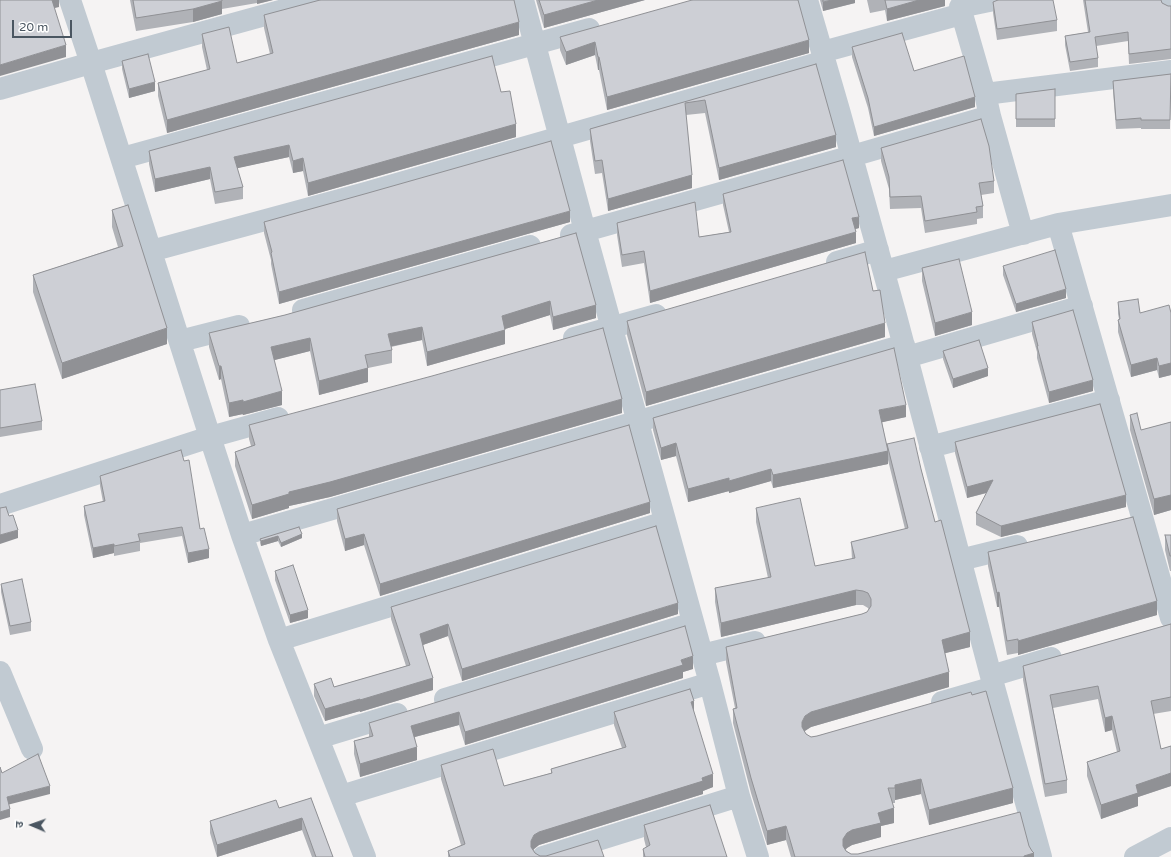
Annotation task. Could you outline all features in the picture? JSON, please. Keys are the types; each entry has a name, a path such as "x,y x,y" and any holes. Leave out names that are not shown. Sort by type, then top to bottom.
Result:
{"street":[{"path":"70,0 92,63 242,535 279,640 366,857"},
{"path":"0,89 320,0"},
{"path":"523,0 585,231 710,683 739,796 758,857"},
{"path":"807,0 906,351 992,681 1021,814 1041,857"},
{"path":"151,251 365,193 560,137 824,57 960,7 994,0"},
{"path":"960,7 986,94 990,116 1023,234"},
{"path":"122,158 610,23"},
{"path":"986,94 1171,71"},
{"path":"282,316 990,116"},
{"path":"884,271 1058,224 1171,205"},
{"path":"1058,224 1109,400 1134,518 1166,623"},
{"path":"817,268 878,250"},
{"path":"242,535 638,422 1082,306"},
{"path":"558,342 672,310"},
{"path":"180,341 260,321"},
{"path":"930,447 1109,400"},
{"path":"0,505 210,436 293,414"},
{"path":"279,640 665,522"},
{"path":"960,560 1036,542"},
{"path":"318,738 693,623"},
{"path":"702,655 777,637"},
{"path":"926,706 1073,652"},
{"path":"0,672 32,749"},
{"path":"341,796 710,683"},
{"path":"543,857 739,796"},
{"path":"1135,857 1171,838"}],"building":[{"path":"0,0 52,0 66,45 0,65"},
{"path":"133,0 222,1 193,9 136,18"},
{"path":"320,0 514,0 519,22 167,120 158,83 210,69 202,34 229,27 237,63 273,53 264,15"},
{"path":"539,0 598,0 544,15"},
{"path":"692,0 798,0 809,40 607,97 595,42 566,52 560,37"},
{"path":"885,0 919,0 887,9"},
{"path":"998,0 1053,0 1057,20 997,29 993,2"},
{"path":"1085,0 1161,0 1162,3 1171,6 1171,49 1129,54 1128,32 1095,37 1098,58 1070,62 1065,36 1090,32"},
{"path":"902,33 914,71 964,56 975,97 874,127 868,98 852,47"},
{"path":"148,54 155,82 129,89 122,61"},
{"path":"492,56 501,92 510,91 516,124 308,183 303,158 293,161 289,145 234,157 243,187 215,192 210,167 155,179 149,151"},
{"path":"816,64 836,135 719,168 705,100 685,103 692,175 608,199 602,160 595,161 590,129"},
{"path":"1171,74 1170,120 1141,120 1141,118 1116,120 1113,81"},
{"path":"1055,89 1055,119 1016,119 1016,94"},
{"path":"981,119 989,146 994,181 979,183 983,206 976,207 977,212 925,221 921,196 890,197 889,177 881,148"},
{"path":"551,141 570,211 279,292 272,252 264,222"},
{"path":"843,160 859,217 852,218 856,232 650,291 644,251 622,255 617,223 695,202 699,237 731,232 723,194"},
{"path":"128,205 167,328 62,363 33,275 123,246 112,210"},
{"path":"576,233 596,305 553,317 550,301 502,316 505,330 427,352 422,327 388,334 392,350 365,355 368,368 319,381 310,338 271,347 282,391 243,402 243,400 229,403 221,366 219,366 209,333 285,315"},
{"path":"1055,250 1066,289 1016,304 1003,266"},
{"path":"865,252 873,291 880,290 885,323 646,392 627,321"},
{"path":"959,259 972,312 935,323 922,268"},
{"path":"1138,299 1140,313 1169,305 1171,313 1171,363 1159,366 1157,358 1131,365 1118,320 1120,319 1118,302"},
{"path":"1073,310 1093,380 1049,392 1032,322"},
{"path":"603,328 622,399 330,482 289,492 289,494 252,505 235,452 255,445 249,425"},
{"path":"979,340 988,368 953,379 943,351"},
{"path":"894,348 906,405 879,410 888,451 773,475 771,469 729,481 729,478 688,489 676,443 661,448 653,418"},
{"path":"35,384 42,421 0,428 0,390"},
{"path":"1100,404 1126,495 1001,526 976,513 993,480 967,487 955,442"},
{"path":"1137,413 1141,430 1171,422 1171,495 1154,499 1130,415"},
{"path":"629,425 650,502 380,584 364,534 345,539 337,509"},
{"path":"914,438 935,522 941,520 970,632 942,640 949,672 811,712 805,716 802,722 802,727 806,734 811,737 817,736 971,692 972,695 986,691 1013,788 929,810 921,779 895,785 895,788 888,788 894,808 878,813 881,823 852,830 847,833 843,839 843,846 846,851 851,854 858,854 1020,812 1029,846 1034,853 1024,857 795,857 786,826 767,831 733,709 737,708 726,647 862,614 867,612 871,606 871,599 868,593 856,590 721,623 715,588 771,577 756,508 800,498 815,566 855,558 851,542 908,528 887,444"},
{"path":"181,450 184,461 189,460 200,529 204,528 209,549 188,553 182,527 138,534 140,541 93,548 84,506 105,501 100,476"},
{"path":"6,507 9,516 13,515 18,530 0,535 0,508"},
{"path":"1133,517 1157,601 1018,641 1018,639 1007,641 999,592 997,593 988,552"},
{"path":"656,526 678,603 462,669 448,624 420,634 433,678 325,709 314,684 331,678 334,687 410,665 391,607"},
{"path":"299,527 302,534 281,543 278,536 261,541 260,539"},
{"path":"1165,535 1171,535 1171,556 1170,556"},
{"path":"293,565 308,610 290,615 275,571"},
{"path":"22,579 31,622 10,626 1,584"},
{"path":"1171,624 1171,697 1151,701 1161,749 1171,746 1171,773 1136,785 1138,793 1101,805 1087,762 1120,751 1112,716 1105,718 1098,686 1050,695 1067,780 1045,784 1023,666"},
{"path":"685,626 693,656 681,660 683,665 465,732 459,712 411,726 417,747 360,764 354,741 373,736 369,723"},
{"path":"690,689 694,701 691,702 713,774 702,778 703,781 539,832 534,835 531,841 531,847 535,853 540,856 546,856 598,840 604,857 450,857 448,851 465,844 441,765 493,749 504,786 552,773 551,769 626,747 614,712"},
{"path":"38,754 50,786 7,797 10,809 0,812 0,767 2,773"},
{"path":"311,798 333,857 316,857 302,818 217,845 210,821 276,800 279,808"},
{"path":"710,805 727,857 645,857 643,849 650,845 644,825"}]}
